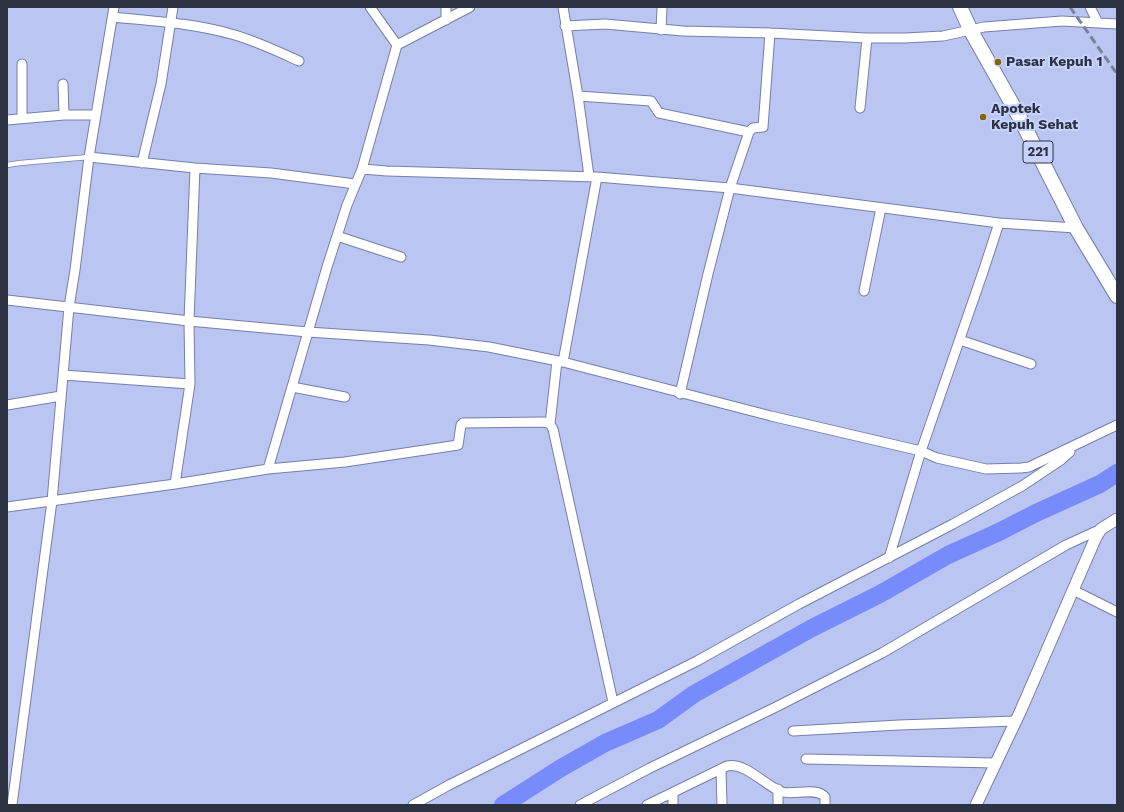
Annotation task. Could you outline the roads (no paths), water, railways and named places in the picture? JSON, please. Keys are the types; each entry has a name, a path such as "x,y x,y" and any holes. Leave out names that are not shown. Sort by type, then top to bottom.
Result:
{"main road":[{"name":"221","path":"960,7 1020,118 1076,228 1117,296"}],"street":[{"path":"12,805 52,501 69,307 96,115 114,7"},
{"path":"142,163 161,84 173,7"},
{"path":"370,7 397,45"},
{"path":"446,7 446,20"},
{"path":"268,469 337,236 355,184 362,169 397,45 470,7"},
{"path":"563,7 565,26 593,176 550,424 553,429 613,702"},
{"path":"661,30 662,7"},
{"path":"1090,7 1098,23"},
{"path":"113,17 208,28 232,34 299,61"},
{"path":"565,26 605,24 661,30 770,33 867,38 932,37 972,31 984,27 1062,21 1116,25"},
{"path":"680,394 730,188 749,132 753,128 763,127 770,33"},
{"path":"860,108 867,38"},
{"path":"22,64 22,118"},
{"path":"64,84 64,114"},
{"path":"578,96 651,102 660,113 749,132"},
{"path":"7,120 64,114 96,115"},
{"path":"90,157 195,168 271,173 355,184"},
{"path":"175,484 190,384 189,321 195,168"},
{"path":"362,169 447,173 593,176 730,188 999,223 1076,228"},
{"path":"864,291 881,208"},
{"path":"888,558 921,452 999,223"},
{"path":"337,236 401,257"},
{"path":"7,300 189,321 308,332 429,340 489,348 560,362 680,394 986,469 1029,467 1117,425"},
{"path":"960,340 1031,364"},
{"path":"63,375 190,384"},
{"path":"292,387 345,397"},
{"path":"7,405 62,396"},
{"path":"7,507 175,484 268,469 345,462 458,445 461,425 463,423 544,422 550,424"},
{"path":"413,805 613,702 697,661 799,604 953,524 1022,486 1061,460 1078,444"},
{"path":"580,805 650,768 776,707 882,652 1066,545 1101,529 1117,519"},
{"path":"976,805 1015,721 1096,537 1101,529"},
{"path":"1073,590 1117,612"},
{"path":"793,731 899,725 1015,721"},
{"path":"806,759 996,763"},
{"path":"647,805 727,766 733,765 742,768 778,789 787,792 820,793 825,797 825,805"},
{"path":"721,770 722,805"},
{"path":"778,789 778,805"},
{"path":"673,793 673,805"}],"lane":[{"path":"7,165 90,157"}],"waterway":[{"path":"503,805 561,768 605,743 658,720 694,694 812,628 880,594 948,555 1100,484 1117,473"}],"railway":[{"path":"1070,7 1117,74"}],"place":[{"name":"Pasar Kepuh 1","path":"998,62"},
{"name":"Apotek Kepuh Sehat","path":"983,117"}]}
